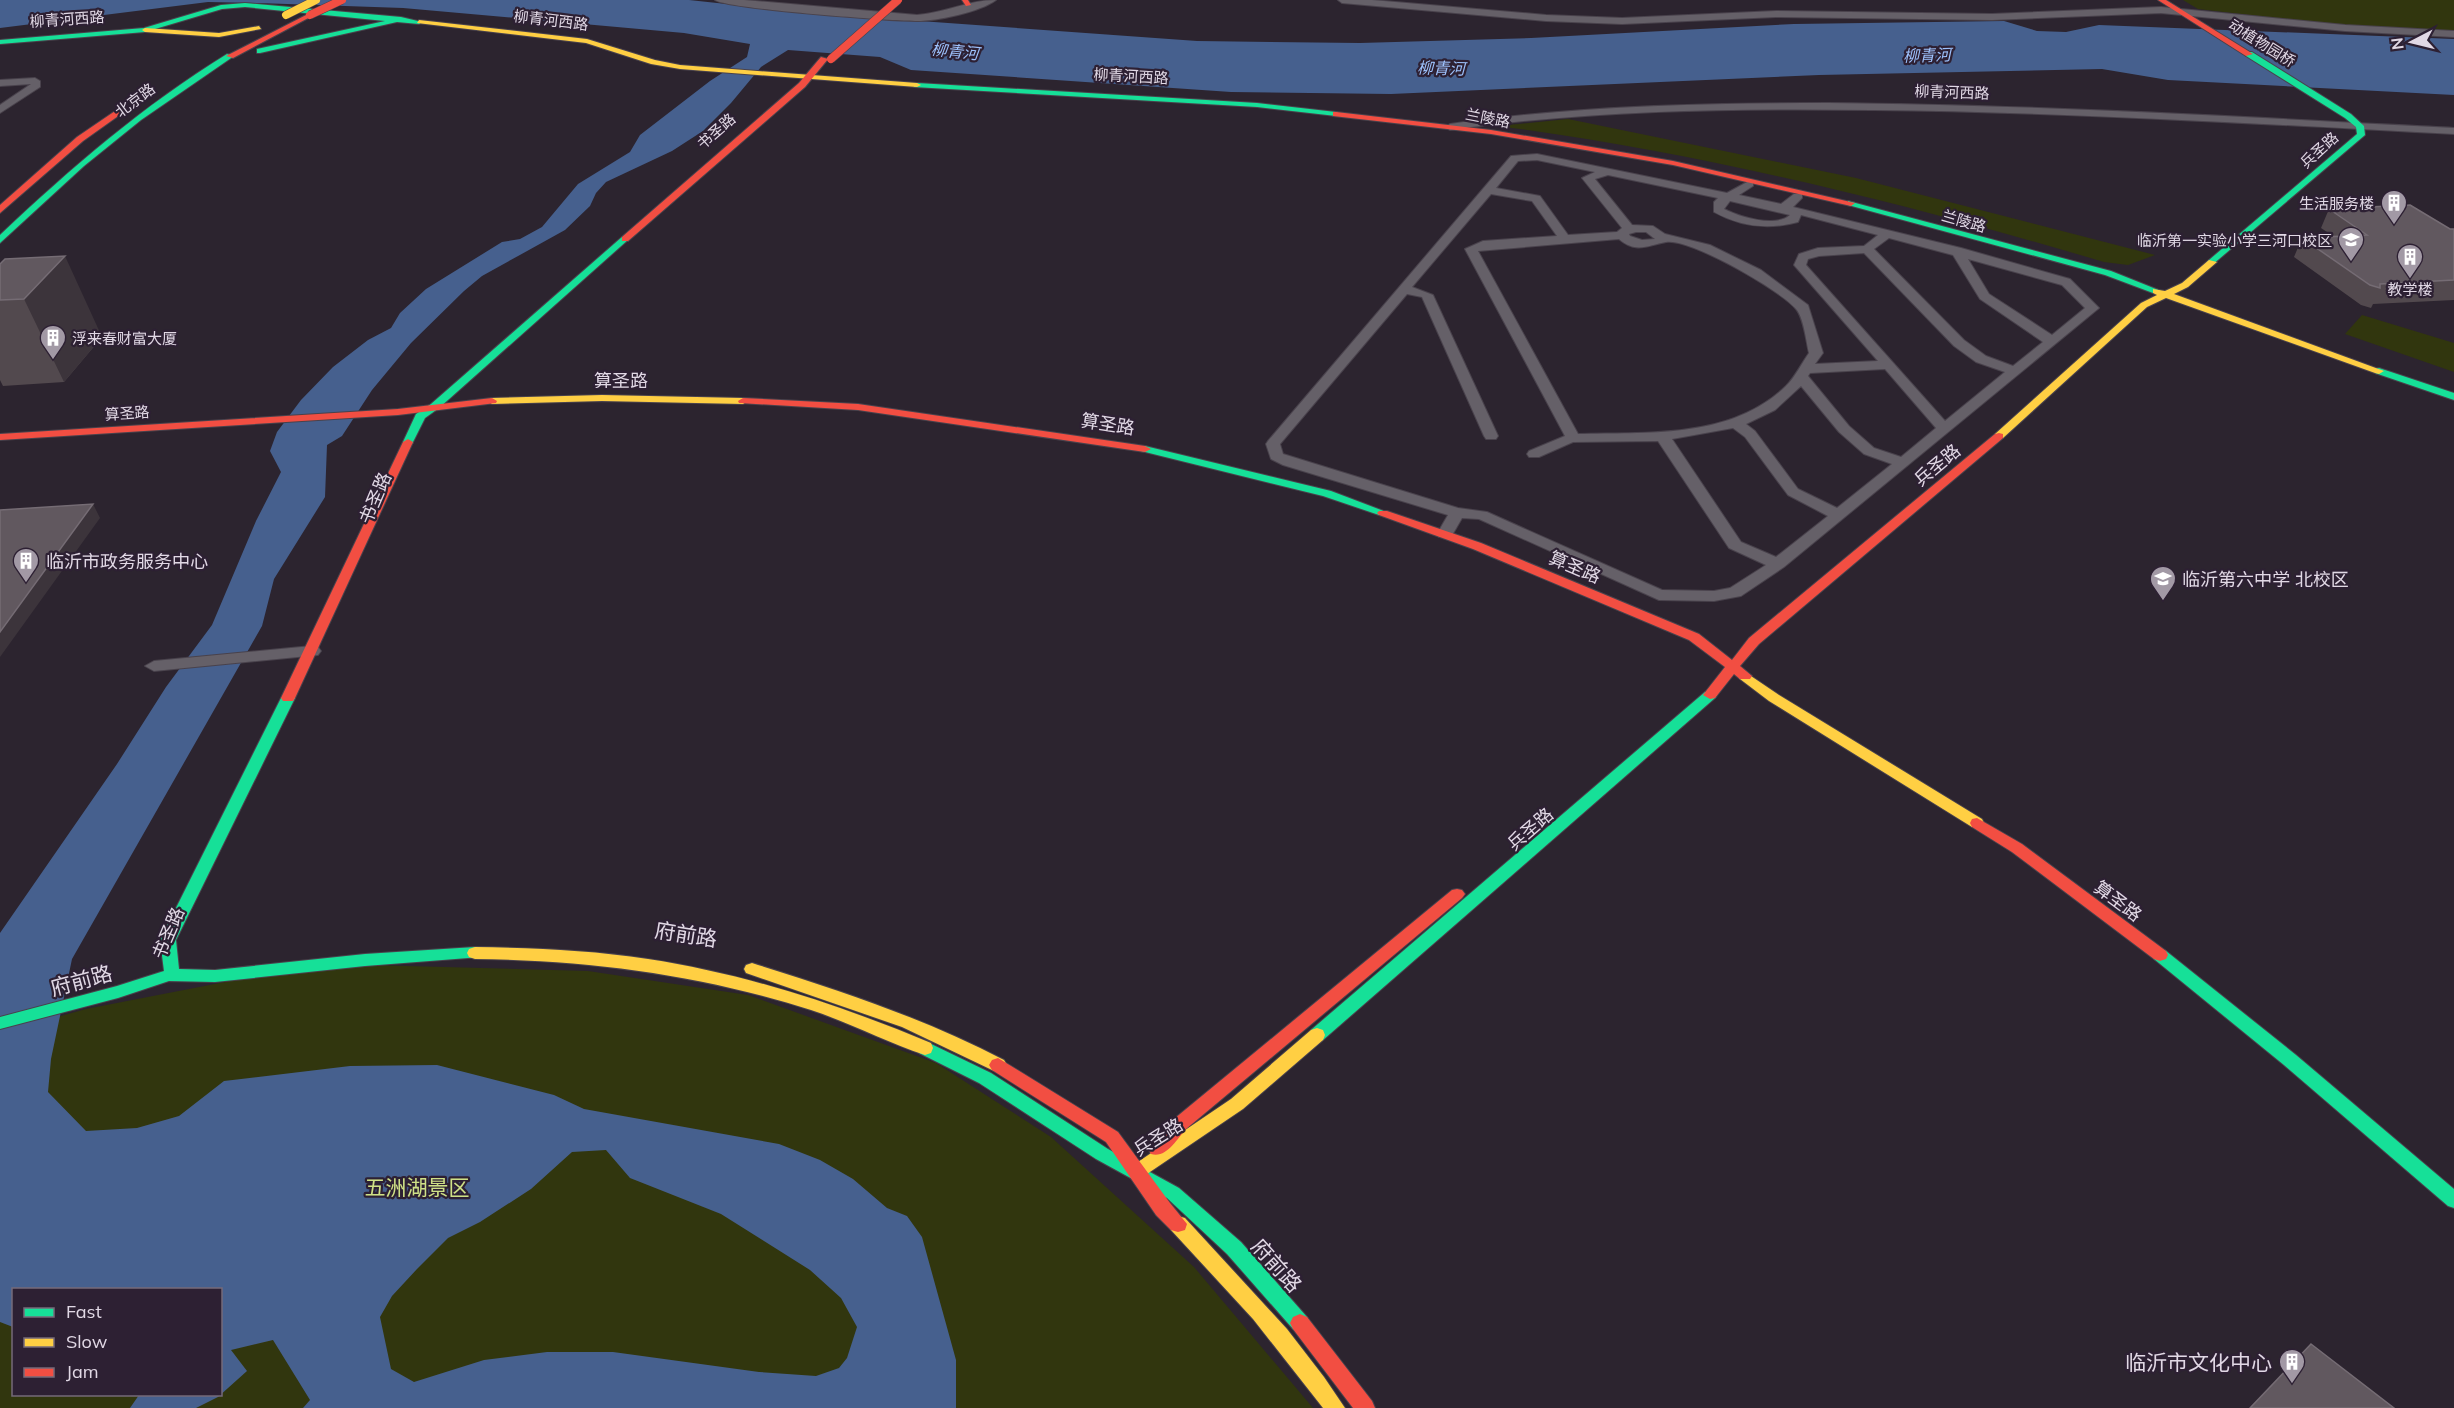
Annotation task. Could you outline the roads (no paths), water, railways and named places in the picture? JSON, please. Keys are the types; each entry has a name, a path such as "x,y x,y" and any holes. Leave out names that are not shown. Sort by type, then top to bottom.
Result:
{"main road":[{"name":"北京路","path":"0,210 80,139 149,92 259,28 316,0"},
{"name":"北京路","path":"0,240 68,176 139,116 178,89 275,32 342,0"},
{"path":"828,59 891,0"},
{"path":"828,59 898,0"},
{"path":"2145,0 2182,15"},
{"name":"柳青河西路","path":"0,42 145,30 221,7 245,5 401,19 587,41 654,62 713,70 1243,100 1450,127"},
{"path":"196,15 197,39"},
{"name":"动植物园桥","path":"2182,15 2311,97"},
{"path":"178,89 238,59 292,43 401,19"},
{"path":"145,30 197,39 259,28"},
{"path":"275,32 267,40 292,43"},
{"name":"书圣路","path":"172,974 168,939 312,651 420,416 435,406 802,86 812,70 828,59"},
{"name":"兵圣路","path":"1844,585 2005,446 2147,318 2160,310 2174,282 2341,141 2344,137 2344,125 2311,97"},
{"name":"兵圣路","path":"1138,1171 1237,1104 1684,720 1734,668 1754,641 1985,448 2144,305 2168,295 2196,277 2361,135 2360,126 2311,97"},
{"name":"兰陵路","path":"1450,127 1749,184 1931,229 2210,305 2454,390"},
{"name":"兰陵路","path":"1450,127 1558,142 1807,193 2108,273 2454,397"},
{"name":"算圣路","path":"0,430 435,406 485,401 676,398 858,407 951,418 1140,448 1327,494 1445,534 1590,592 1658,624 1694,637 1774,698 1833,732 2017,848 2167,961 2290,1060 2454,1200"},
{"name":"算圣路","path":"435,406 469,409 672,405 853,414 957,427 1134,455 1321,501 1469,553 1571,595 1682,648 1782,690 1844,724 2030,841 2173,947"},
{"name":"书圣路","path":"172,974 185,935 338,623 435,406"},
{"name":"算圣路","path":"0,436 237,417"},
{"name":"兵圣路","path":"1703,683 1768,648"},
{"name":"兵圣路","path":"1138,1171 1180,1124 1223,1091 1470,884 1686,697"},
{"path":"456,940 489,939"},
{"path":"521,939 564,941"},
{"name":"府前路","path":"0,1023 90,1000 172,974 215,976 395,956 493,953 620,961 708,974 804,1002 877,1028 951,1059 1023,1102 1102,1154 1138,1171 1182,1200 1258,1274 1317,1344 1365,1408"},
{"name":"府前路","path":"0,1010 96,983 172,974 277,955"},
{"name":"府前路","path":"740,966 878,1010 963,1044 1038,1088 1112,1137 1163,1209 1240,1287 1298,1356 1335,1408"}],"street":[{"path":"719,0 848,14 916,18 940,16 966,3 992,0"},
{"path":"1342,0 1546,18 1623,21 1776,14 1992,17 2161,5"},
{"path":"2182,15 2454,34"},
{"path":"0,83 35,81 36,86 0,111"},
{"name":"柳青河西路","path":"1450,127 1544,116 1711,106 1896,106 2454,131"},
{"path":"1537,157 1609,171 1784,208 1957,251 2066,282 2093,308 2050,340 1778,564 1736,592 1714,596 1659,595 1482,515 1457,513 1288,462 1276,456 1273,444 1488,190 1515,158 1537,157"},
{"path":"1534,454 1557,442 1573,438 1695,433 1749,420 1792,388 1816,353 1803,308 1757,273 1706,248 1661,237 1656,243 1641,244 1628,240 1625,232 1588,178 1609,171"},
{"path":"1749,184 1720,202 1719,210 1728,216 1761,223 1782,224 1794,220 1796,214 1784,208"},
{"path":"1488,190 1536,198 1565,239"},
{"path":"1784,208 1798,196"},
{"path":"1573,438 1471,249 1483,245 1625,232"},
{"path":"1887,233 1867,249 1818,252 1803,257 1800,265 1944,428"},
{"path":"1867,249 1959,343 1981,359 2014,371"},
{"path":"1957,251 1984,297 2050,340"},
{"path":"1404,289 1427,295 1491,436"},
{"path":"1803,372 1888,365"},
{"path":"1803,372 1844,429 1869,451 1902,462"},
{"path":"1735,423 1750,434 1793,492 1838,515"},
{"path":"1662,435 1735,545 1778,564"},
{"path":"1445,534 1457,513"},
{"path":"160,665 312,651"}],"water":[{"name":"柳青河","path":"0,0 689,0 822,14 1197,41 1360,43 1531,38 1794,24 2004,21 2037,31 2066,32 2099,25 2454,39 2454,95 2168,80 2102,69 1819,75 1391,94 1231,92 911,70 880,57 788,50 761,67 731,103 703,131 672,151 606,182 596,193 590,206 565,230 482,276 464,291 411,343 372,390 342,436 327,445 325,497 274,579 262,626 72,959 51,1059 48,1092 86,1131 137,1128 179,1116 224,1081 350,1066 437,1065 554,1095 584,1109 779,1144 820,1160 853,1179 887,1208 907,1216 922,1237 956,1360 956,1408 303,1408 310,1400 273,1340 231,1350 247,1371 222,1393 222,1288 12,1288 12,1327 0,1322 0,933 117,764 166,687 212,625 256,521 281,472 270,451 277,432 301,400 333,367 368,340 391,328 400,313 426,289 502,242 520,239 542,227 578,184 630,152 640,135 710,81 747,57 750,44 684,33 403,8 208,2 0,28","holes":["606,1150 630,1178 721,1214 810,1270 841,1298 857,1327 847,1358 839,1368 816,1376 759,1372 613,1352 547,1352 484,1360 414,1382 391,1369 380,1317 392,1296 448,1238 480,1222 531,1189 572,1152"]},
{"path":"138,1396 219,1396 196,1408 130,1408"}],"place":[{"name":"生活服务楼","path":"2394,226"},
{"name":"临沂第一实验小学三河口校区","path":"2351,263"},
{"name":"教学楼","path":"2410,280"},
{"name":"浮来春财富大厦","path":"53,361"},
{"name":"临沂市政务服务中心","path":"26,584"},
{"name":"临沂第六中学 北校区","path":"2163,602"},
{"name":"临沂市文化中心","path":"2292,1385"}],"park label":[{"name":"五洲湖景区","path":"417,1187"}]}
